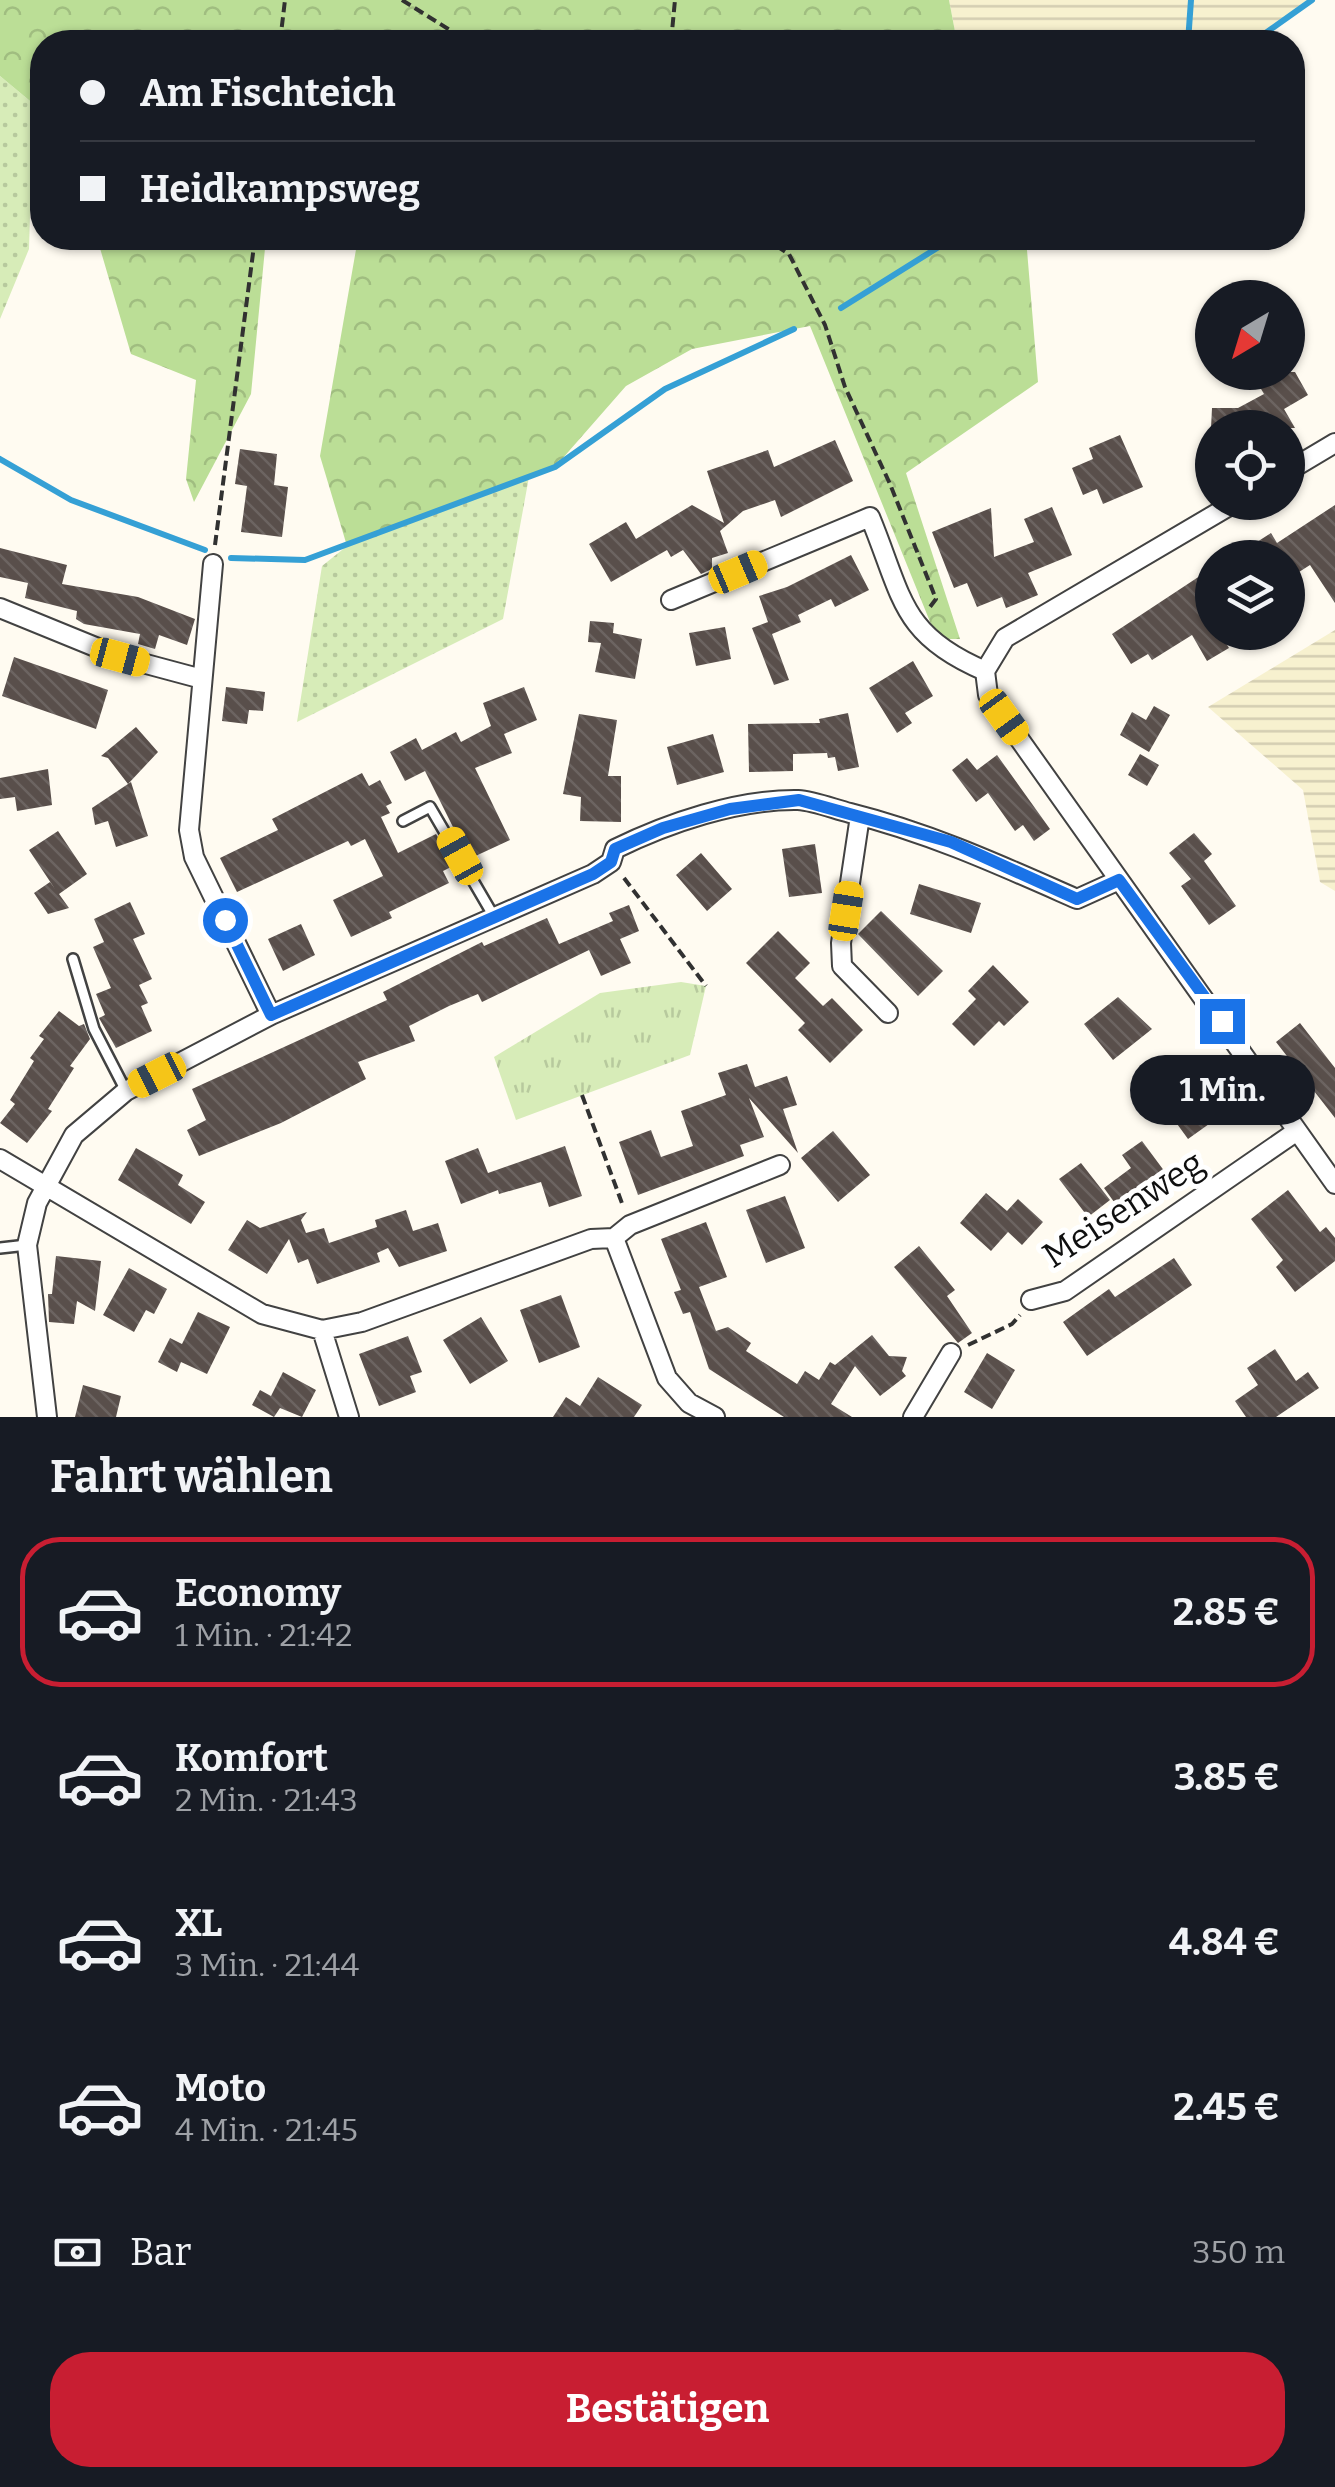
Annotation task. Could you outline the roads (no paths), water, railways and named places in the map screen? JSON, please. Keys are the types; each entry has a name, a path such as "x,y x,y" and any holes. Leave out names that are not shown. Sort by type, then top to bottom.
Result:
{"street":[{"path":"1305,461 1335,442"},
{"path":"671,600 870,518 915,628 944,654 986,671"},
{"path":"1205,520 1005,638 986,671 988,695 1335,1184"},
{"path":"213,564 189,830 194,857 271,1015"},
{"path":"0,608 120,657 202,680"},
{"path":"48,1417 27,1244 45,1185 74,1135 126,1090 271,1015 492,914 593,874 611,862 615,849 636,839 730,809 799,800 951,842 1077,899 1119,880"},
{"path":"860,816 841,943 842,966 888,1014"},
{"name":"Meisenweg","path":"1030,1300 1065,1292 1297,1131"},
{"path":"0,1159 262,1314 322,1330 362,1322 591,1239 614,1238 630,1224 780,1165"},
{"path":"614,1238 667,1378 684,1410 715,1417"},
{"path":"322,1330 350,1417"},
{"path":"913,1417 950,1354"}],"lane":[{"path":"403,821 430,807 492,914"},
{"path":"73,960 94,1029 126,1090"},
{"path":"0,1248 27,1244"}],"waterway":[{"path":"1189,30 1191,0"},
{"path":"1270,30 1312,0"},
{"path":"841,308 934,250"},
{"path":"231,558 305,560 555,467 665,389 794,329"},
{"path":"0,459 71,500 205,550"}]}
